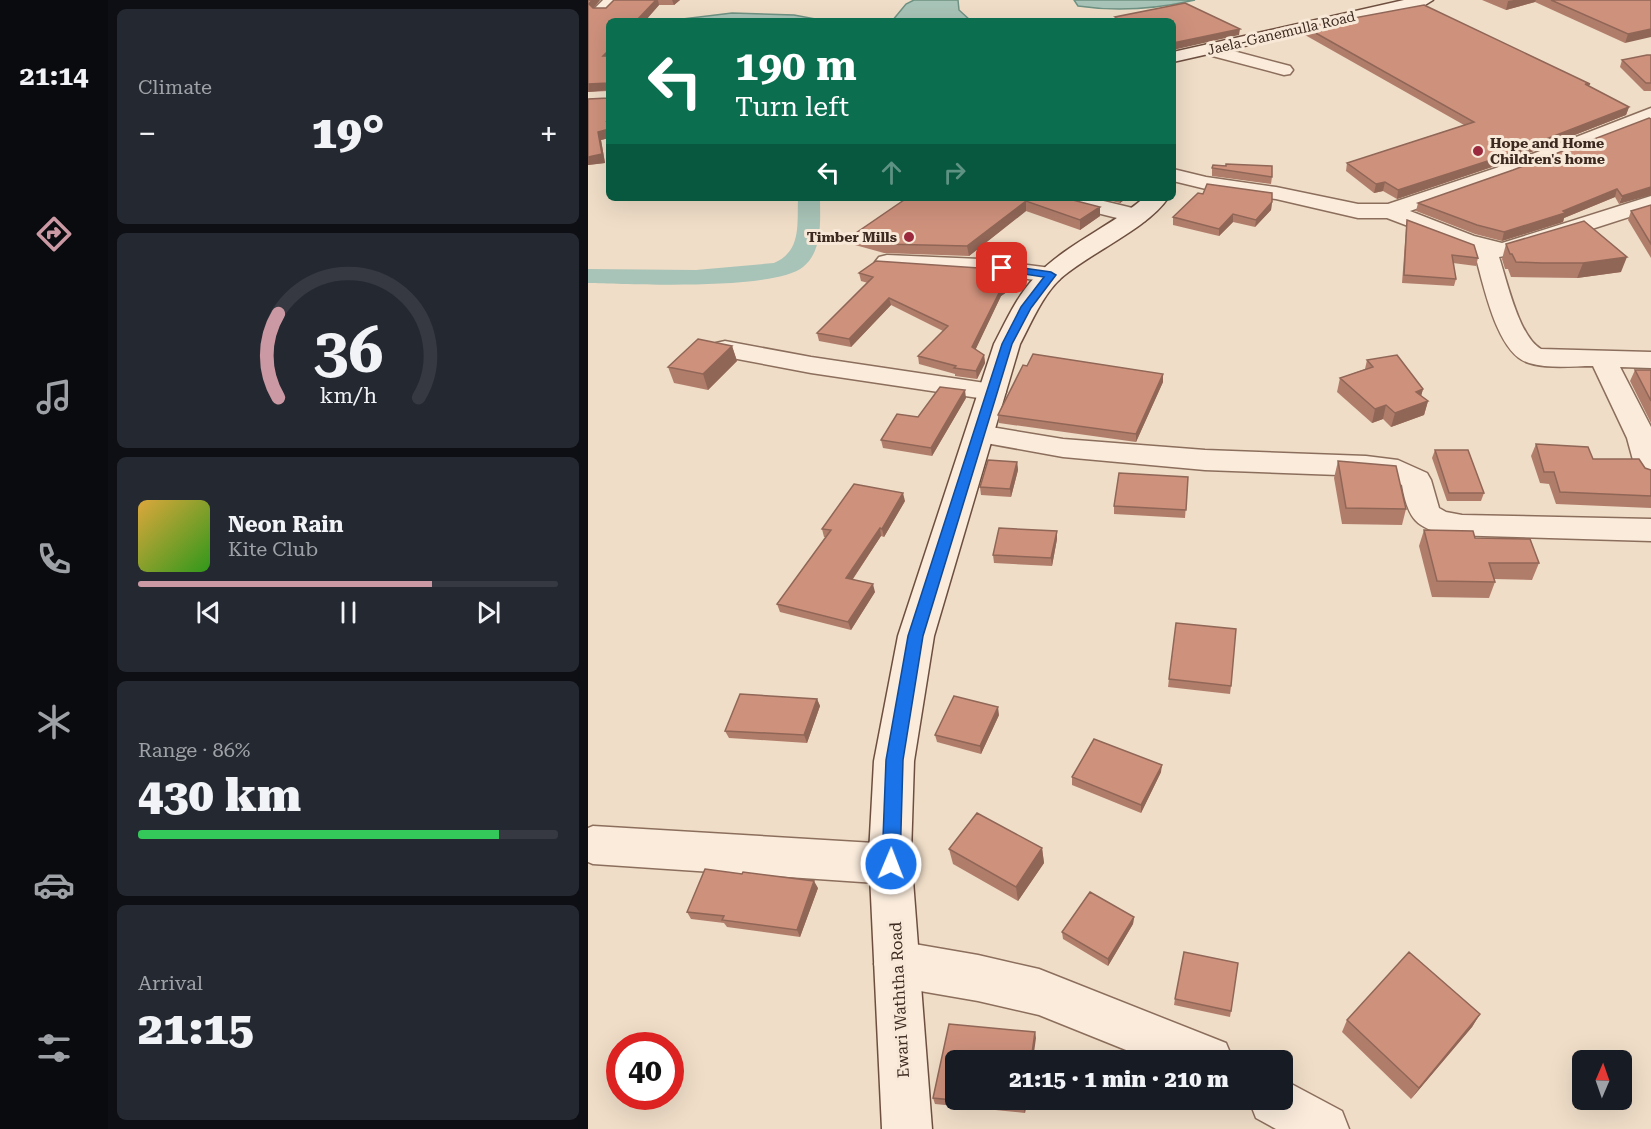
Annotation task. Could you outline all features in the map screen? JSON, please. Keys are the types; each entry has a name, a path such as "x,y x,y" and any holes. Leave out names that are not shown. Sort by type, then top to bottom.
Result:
{"street":[{"name":"Jaela-Ganemulla Road","path":"1176,56 1425,0"},
{"path":"1208,49 1284,70"},
{"path":"1176,176 1206,183 1276,193 1358,211 1390,211 1503,172 1651,114"},
{"path":"1092,201 1147,207"},
{"path":"1390,211 1484,247 1503,250 1651,203"},
{"name":"Ewari Waththa Road","path":"907,1129 891,864 894,760 916,636 1007,344 1026,307 1051,275 1147,207"},
{"path":"1484,247 1512,332 1523,350 1535,357 1651,360"},
{"path":"887,262 980,266 1051,275"},
{"path":"725,349 811,365 992,392"},
{"path":"1603,359 1642,438 1651,471"},
{"path":"979,434 1063,448 1205,460 1366,466 1398,470 1416,480 1422,511 1435,522 1462,526 1651,530"},
{"path":"593,845 891,864"},
{"path":"897,964 978,978 1039,992 1184,1050"},
{"path":"1291,1110 1324,1129"}],"shaded area":[{"path":"914,0 958,0 959,10 968,18 894,18 906,4"},
{"path":"1074,0 1195,0 1166,6 1122,9 1078,6"},
{"path":"732,13 794,15 810,18 691,18"}],"building":[{"path":"588,0 592,0 589,4 593,8 606,8 614,0 656,0 639,18 606,18 606,53 603,56 606,56 606,83 588,84"},
{"path":"1551,0 1651,0 1651,29 1628,34"},
{"path":"1185,3 1240,29 1176,42 1176,18 1115,17"},
{"path":"1424,5 1590,84 1585,84 1629,107 1497,158 1398,190 1385,182 1376,184 1347,163 1474,122 1305,27"},
{"path":"1651,55 1651,83 1646,83 1622,60"},
{"path":"606,98 606,130 598,132 602,154 588,157 588,99"},
{"path":"1651,119 1651,187 1622,196 1617,189 1563,211 1565,213 1504,232 1477,225 1418,203 1513,170"},
{"path":"1226,164 1272,166 1272,177 1212,168 1213,165 1226,166"},
{"path":"1207,184 1272,193 1272,202 1256,220 1233,214 1219,229 1173,217 1198,193 1203,194"},
{"path":"903,201 1026,201 967,246 882,244 853,235"},
{"path":"1026,201 1077,201 1100,207 1080,220"},
{"path":"1651,205 1651,244 1631,211"},
{"path":"1407,220 1474,245 1478,258 1452,255 1456,279 1404,275"},
{"path":"1584,221 1627,257 1583,263 1516,262 1506,244"},
{"path":"876,261 979,268 1023,274 1001,289 972,347 984,355 976,371 954,368 956,366 918,356 948,326 889,298 849,339 817,333 873,277 859,273"},
{"path":"698,339 732,346 703,374 668,367"},
{"path":"1033,354 1163,374 1136,434 998,415 1023,365 1027,366"},
{"path":"1397,355 1423,389 1416,392 1428,401 1395,413 1386,405 1375,409 1340,378 1373,367 1367,360"},
{"path":"1635,370 1651,370 1651,401"},
{"path":"940,387 965,390 931,448 881,440 897,414 918,417"},
{"path":"1536,444 1588,447 1593,459 1639,459 1645,468 1651,470 1651,496 1560,492 1554,472 1544,472"},
{"path":"1435,450 1468,450 1484,493 1449,493"},
{"path":"988,460 1017,462 1010,489 980,487"},
{"path":"1338,461 1396,466 1406,509 1346,508"},
{"path":"1119,473 1188,477 1186,510 1114,506"},
{"path":"854,484 903,493 882,529 880,528 846,578 873,584 848,622 777,604 831,530 822,529"},
{"path":"999,528 1057,531 1051,558 993,555"},
{"path":"1424,530 1473,531 1475,538 1530,539 1539,563 1489,563 1495,582 1437,581"},
{"path":"1176,623 1236,629 1231,686 1169,679"},
{"path":"740,694 817,699 804,735 725,731"},
{"path":"954,696 998,707 980,746 935,735"},
{"path":"1094,739 1162,765 1141,805 1072,777"},
{"path":"977,813 1042,848 1016,887 949,849"},
{"path":"705,869 814,881 797,930 722,920 724,916 687,912"},
{"path":"1090,892 1134,917 1108,959 1062,932"},
{"path":"1184,952 1238,963 1231,1011 1175,999"},
{"path":"1409,952 1480,1014 1419,1088 1347,1020"},
{"path":"949,1024 1035,1032 1032,1050 945,1050 945,1099 933,1098"}],"waterway":[{"path":"588,276 728,276 780,269 794,263 804,249 808,233 809,201"}],"place":[{"name":"Hope and Home Children's home","path":"1478,151"},
{"name":"Timber Mills","path":"909,237"}],"route":[{"path":"891,864 894,760 916,636 1007,344 1026,307 1051,275 1002,268"}]}
